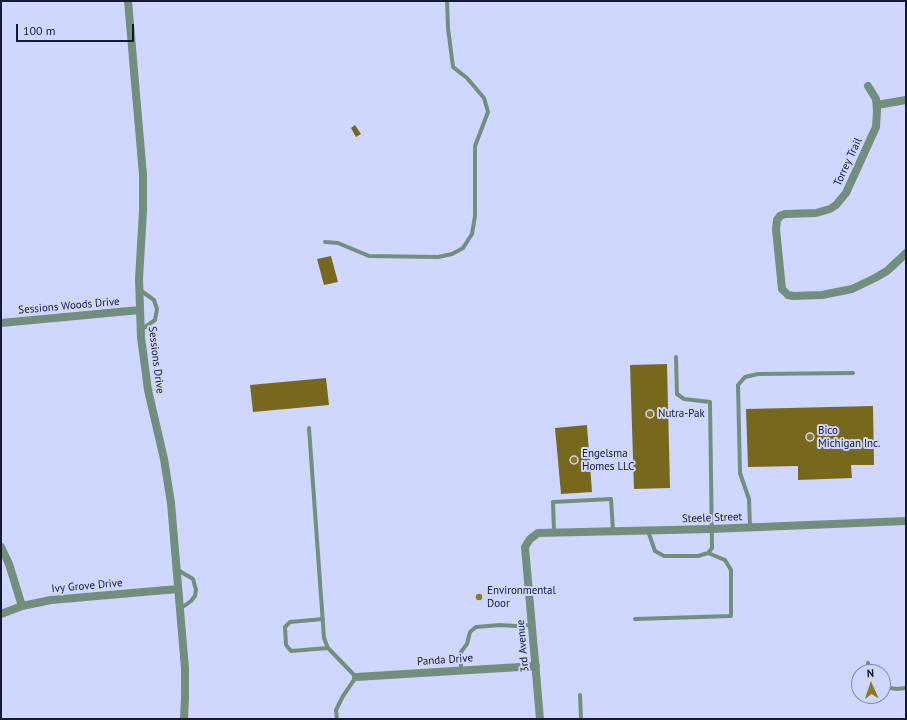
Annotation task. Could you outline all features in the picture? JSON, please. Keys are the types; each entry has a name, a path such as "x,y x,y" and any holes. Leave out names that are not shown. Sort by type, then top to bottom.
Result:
{"street":[{"name":"Sessions Drive","path":"128,1 143,175 143,211 139,290 141,330 148,390 169,486 185,681 184,719"},
{"name":"Torrey Trail","path":"868,86 876,99 877,118 873,135 842,200 836,205 822,212 809,214 785,214 777,220 776,229 779,275 782,289 788,296 822,295 852,289 887,271 905,257"},
{"path":"877,105 906,100"},
{"name":"Sessions Woods Drive","path":"1,323 140,310"},
{"name":"Steele Street","path":"525,547 530,539 538,533 711,529 906,521"},
{"name":"3rd Avenue","path":"525,547 540,719"},
{"path":"1,548 9,564 22,606"},
{"name":"Ivy Grove Drive","path":"1,614 22,606 51,600 178,589"},
{"name":"Panda Drive","path":"356,677 536,666"}],"lane":[{"path":"325,242 338,243 369,256 438,257 452,254 463,248 472,234 475,216 475,146 488,112 484,98 467,78 453,67 448,28 447,1"},
{"path":"139,290 154,300 157,309 155,320 141,330"},
{"path":"648,531 655,551 664,556 698,556 708,553 712,548 710,402 684,399 677,394 676,357"},
{"path":"750,527 749,499 740,473 738,385 745,378 758,374 853,373"},
{"path":"309,428 324,638 328,648 356,677 342,696 336,710 337,719"},
{"path":"554,533 553,502 611,499 613,531"},
{"path":"635,619 731,616 731,570 725,560 708,553"},
{"path":"176,569 193,579 196,590 195,596 191,601 180,609"},
{"path":"323,619 290,622 285,627 286,645 290,651 328,648"},
{"path":"461,670 461,652 467,644 470,632 476,627 532,625"},
{"path":"891,688 906,688"},
{"path":"580,695 581,719"}],"building":[{"path":"355,125 361,134 356,137 351,128"},
{"path":"331,256 338,282 324,285 317,259"},
{"name":"Nutra-Pak","path":"667,364 670,488 634,489 630,365"},
{"path":"326,378 329,405 253,412 250,385"},
{"name":"Bico Michigan Inc.","path":"873,406 874,465 851,465 852,478 798,480 798,466 748,467 746,409"},
{"name":"Engelsma Homes LLC","path":"587,425 592,492 561,494 555,428"}],"place":[{"name":"Nutra-Pak","path":"650,414"},
{"name":"Bico Michigan Inc.","path":"810,437"},
{"name":"Engelsma Homes LLC","path":"574,460"},
{"name":"Environmental Door","path":"479,597"}]}
